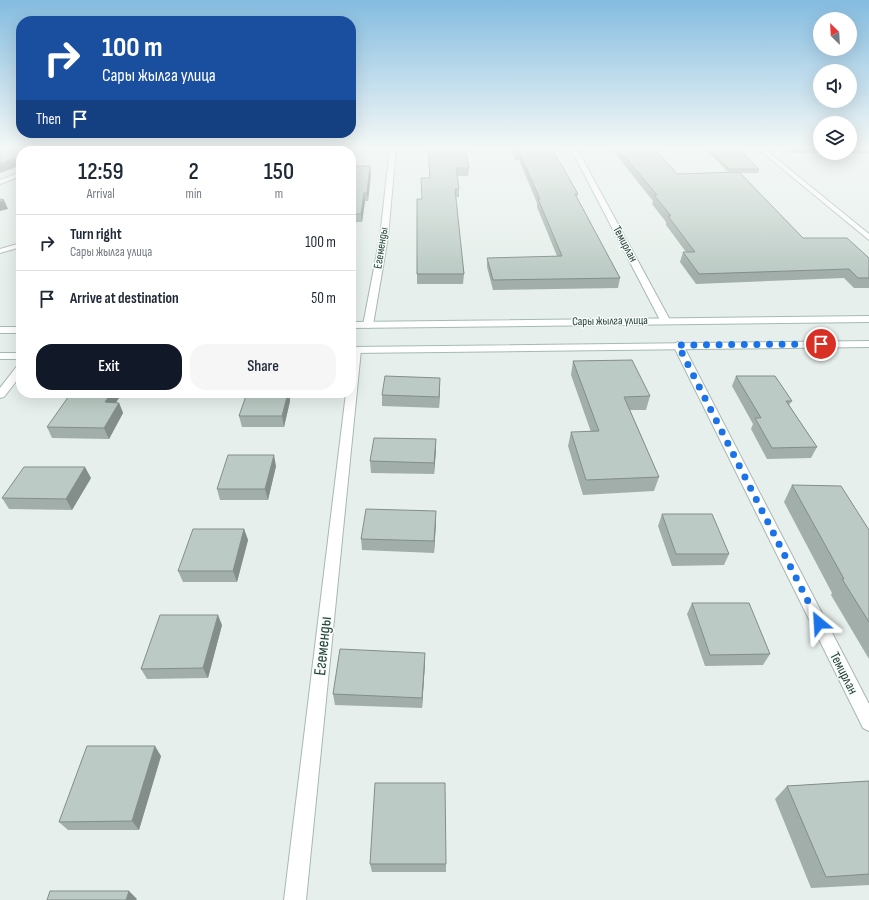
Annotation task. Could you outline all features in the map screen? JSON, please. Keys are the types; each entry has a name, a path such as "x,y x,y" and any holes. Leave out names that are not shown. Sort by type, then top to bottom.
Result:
{"street":[{"name":"Егеменды","path":"368,325 384,237 389,189"},
{"name":"Темирлан","path":"595,189 665,320"},
{"path":"809,189 869,238"},
{"path":"0,251 16,246"},
{"name":"Сары жылга улица","path":"356,325 665,320 869,319"},
{"path":"0,330 16,330"},
{"name":"Сары жылга улица","path":"356,350 678,345 869,344"},
{"name":"Темирлан","path":"678,345 869,722"},
{"path":"0,356 16,356"},
{"path":"0,395 16,374"},
{"name":"Егеменды","path":"295,900 350,398"}],"building":[{"path":"356,189 367,189 367,193 364,193 361,214 356,214"},
{"path":"422,189 455,189 464,274 417,274 417,199 422,199"},
{"path":"536,189 575,189 578,194 575,194 620,278 493,280 487,258 562,256 538,199 540,199"},
{"path":"652,189 755,189 803,238 847,238 869,258 869,278 858,278 849,269 699,274 683,252 695,252 668,216 671,216 654,195 657,195"},
{"path":"632,360 650,396 624,397 659,477 586,480 571,432 599,431 573,361"},
{"path":"385,376 440,378 439,397 382,395"},
{"path":"736,376 775,376 792,401 786,401 817,447 772,448 755,418 761,418"},
{"path":"67,398 108,398 105,402 119,403 104,428 47,427"},
{"path":"245,398 287,398 282,416 239,416"},
{"path":"374,438 436,439 434,463 370,461"},
{"path":"228,455 274,455 265,489 217,489"},
{"path":"24,467 85,467 66,499 2,498"},
{"path":"792,485 841,486 869,530 869,622 842,579 844,579"},
{"path":"366,509 436,511 434,541 361,539"},
{"path":"662,514 712,514 729,554 676,554"},
{"path":"193,529 244,529 233,571 178,571"},
{"path":"692,603 749,603 770,654 710,655"},
{"path":"160,615 218,615 203,668 141,669"},
{"path":"340,649 425,653 422,698 333,694"},
{"path":"87,746 155,746 132,821 59,822"},
{"path":"869,781 869,874 826,877 787,786"},
{"path":"375,783 445,783 446,864 370,864"},
{"path":"50,891 129,891 126,900 47,900"}],"route":[{"path":"819,623 678,345 821,344"}]}
